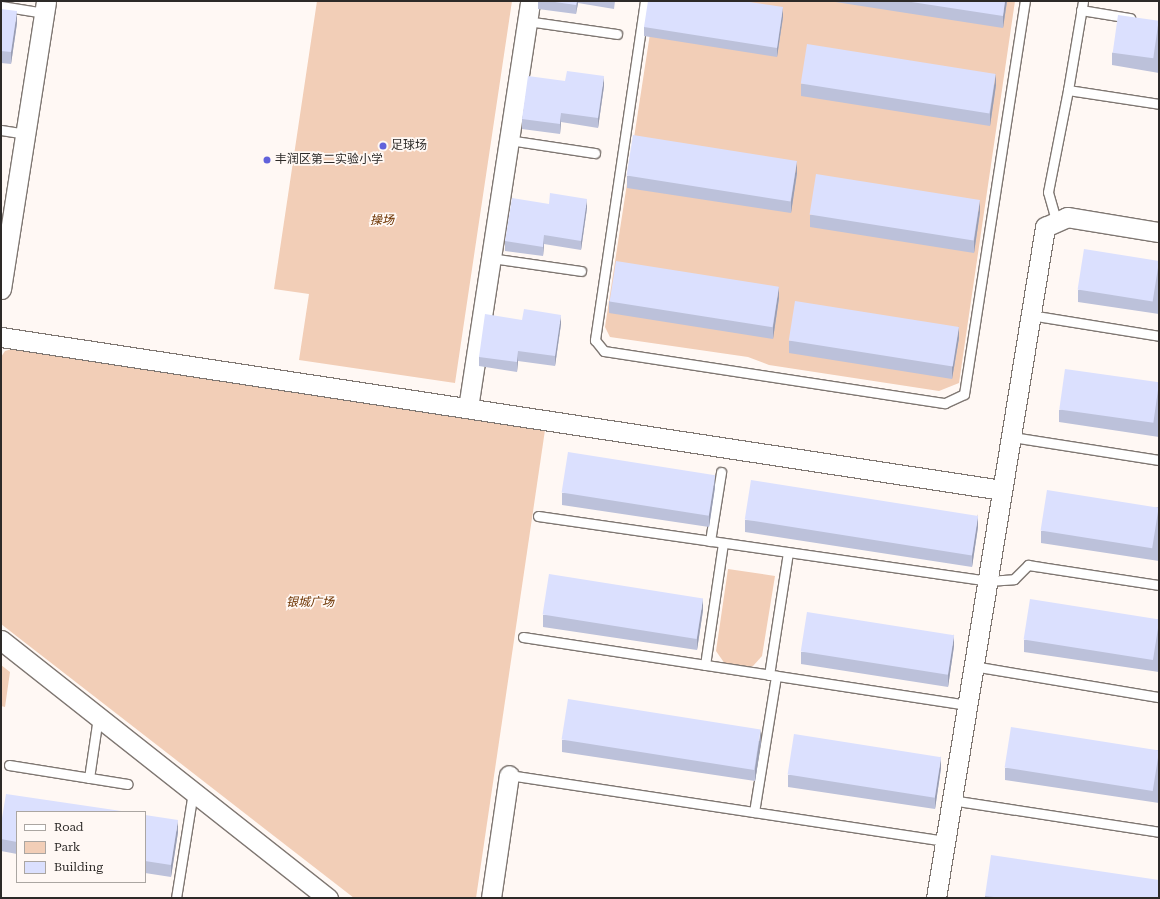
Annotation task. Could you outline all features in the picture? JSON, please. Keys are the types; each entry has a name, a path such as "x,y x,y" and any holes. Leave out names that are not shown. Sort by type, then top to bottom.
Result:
{"street":[{"path":"468,408 530,1"},
{"path":"1,289 6,218 25,134 45,7"},
{"path":"936,898 966,704 1012,437 1045,227 1056,220 1067,217 1159,232"},
{"path":"1,337 1002,490"},
{"path":"1,640 328,898"},
{"path":"491,898 509,775"}],"lane":[{"path":"645,1 595,340 604,351 945,404 964,394 1025,1"},
{"path":"1056,220 1048,192 1068,90 1082,5 1144,20"},
{"path":"1,6 45,7"},
{"path":"527,21 617,34"},
{"path":"1068,90 1159,104"},
{"path":"1,130 25,134"},
{"path":"509,140 595,153"},
{"path":"491,258 581,272"},
{"path":"1030,315 1159,336"},
{"path":"1012,437 1159,460"},
{"path":"710,541 721,472"},
{"path":"538,516 988,581 1014,580 1028,565 1159,585"},
{"path":"705,665 723,543"},
{"path":"754,812 788,552"},
{"path":"523,637 966,704"},
{"path":"973,666 1159,697"},
{"path":"89,778 98,717"},
{"path":"9,765 127,784"},
{"path":"509,775 945,841"},
{"path":"176,898 193,792"},
{"path":"951,800 1159,832"}],"green space":[{"name":"操场","path":"317,1 512,1 455,383 299,360 309,294 274,289"},
{"path":"655,1 1015,1 959,383 939,391 769,365 748,357 610,337 605,327"},
{"name":"银城广场","path":"15,348 545,430 476,898 354,898 1,624 1,357 5,351"},
{"path":"728,569 775,576 762,656 753,666 741,667 725,664 716,651"},
{"path":"1,665 10,672 5,707 1,706"}],"building":[{"path":"548,1 577,1 576,5"},
{"path":"648,1 743,1 783,7 777,48 644,27"},
{"path":"905,1 1005,1 1003,16"},
{"path":"1,9 17,11 11,52 1,51"},
{"path":"1118,15 1159,21 1153,58 1113,53"},
{"path":"807,44 996,74 989,113 801,84"},
{"path":"567,71 604,76 598,118 561,113 560,124 522,119 528,76 565,81"},
{"path":"633,135 797,161 791,201 627,175"},
{"path":"816,174 980,200 974,240 810,214"},
{"path":"550,193 587,199 581,241 544,235 543,247 505,241 512,198 549,204"},
{"path":"1084,249 1159,261 1153,301 1078,289"},
{"path":"616,261 779,287 773,327 610,301"},
{"path":"795,301 959,327 953,366 789,341"},
{"path":"524,309 561,315 555,356 518,351 517,362 479,357 485,314 522,320"},
{"path":"1065,369 1159,382 1153,423 1059,410"},
{"path":"568,452 715,475 709,516 562,492"},
{"path":"751,480 978,516 972,555 745,520"},
{"path":"1047,490 1159,508 1152,548 1041,530"},
{"path":"549,574 703,598 697,639 543,614"},
{"path":"1030,599 1159,619 1153,660 1024,639"},
{"path":"807,612 954,635 948,675 801,652"},
{"path":"568,699 761,730 754,770 562,739"},
{"path":"1011,727 1159,750 1153,791 1005,767"},
{"path":"794,734 941,757 935,798 788,774"},
{"path":"6,794 121,811 16,811 16,842 1,839 1,824"},
{"path":"146,815 178,820 171,865 146,861"},
{"path":"991,855 1159,880 1159,898 1002,898 985,896"}],"place":[{"name":"足球场","path":"383,146"},
{"name":"丰润区第二实验小学","path":"267,160"}]}
